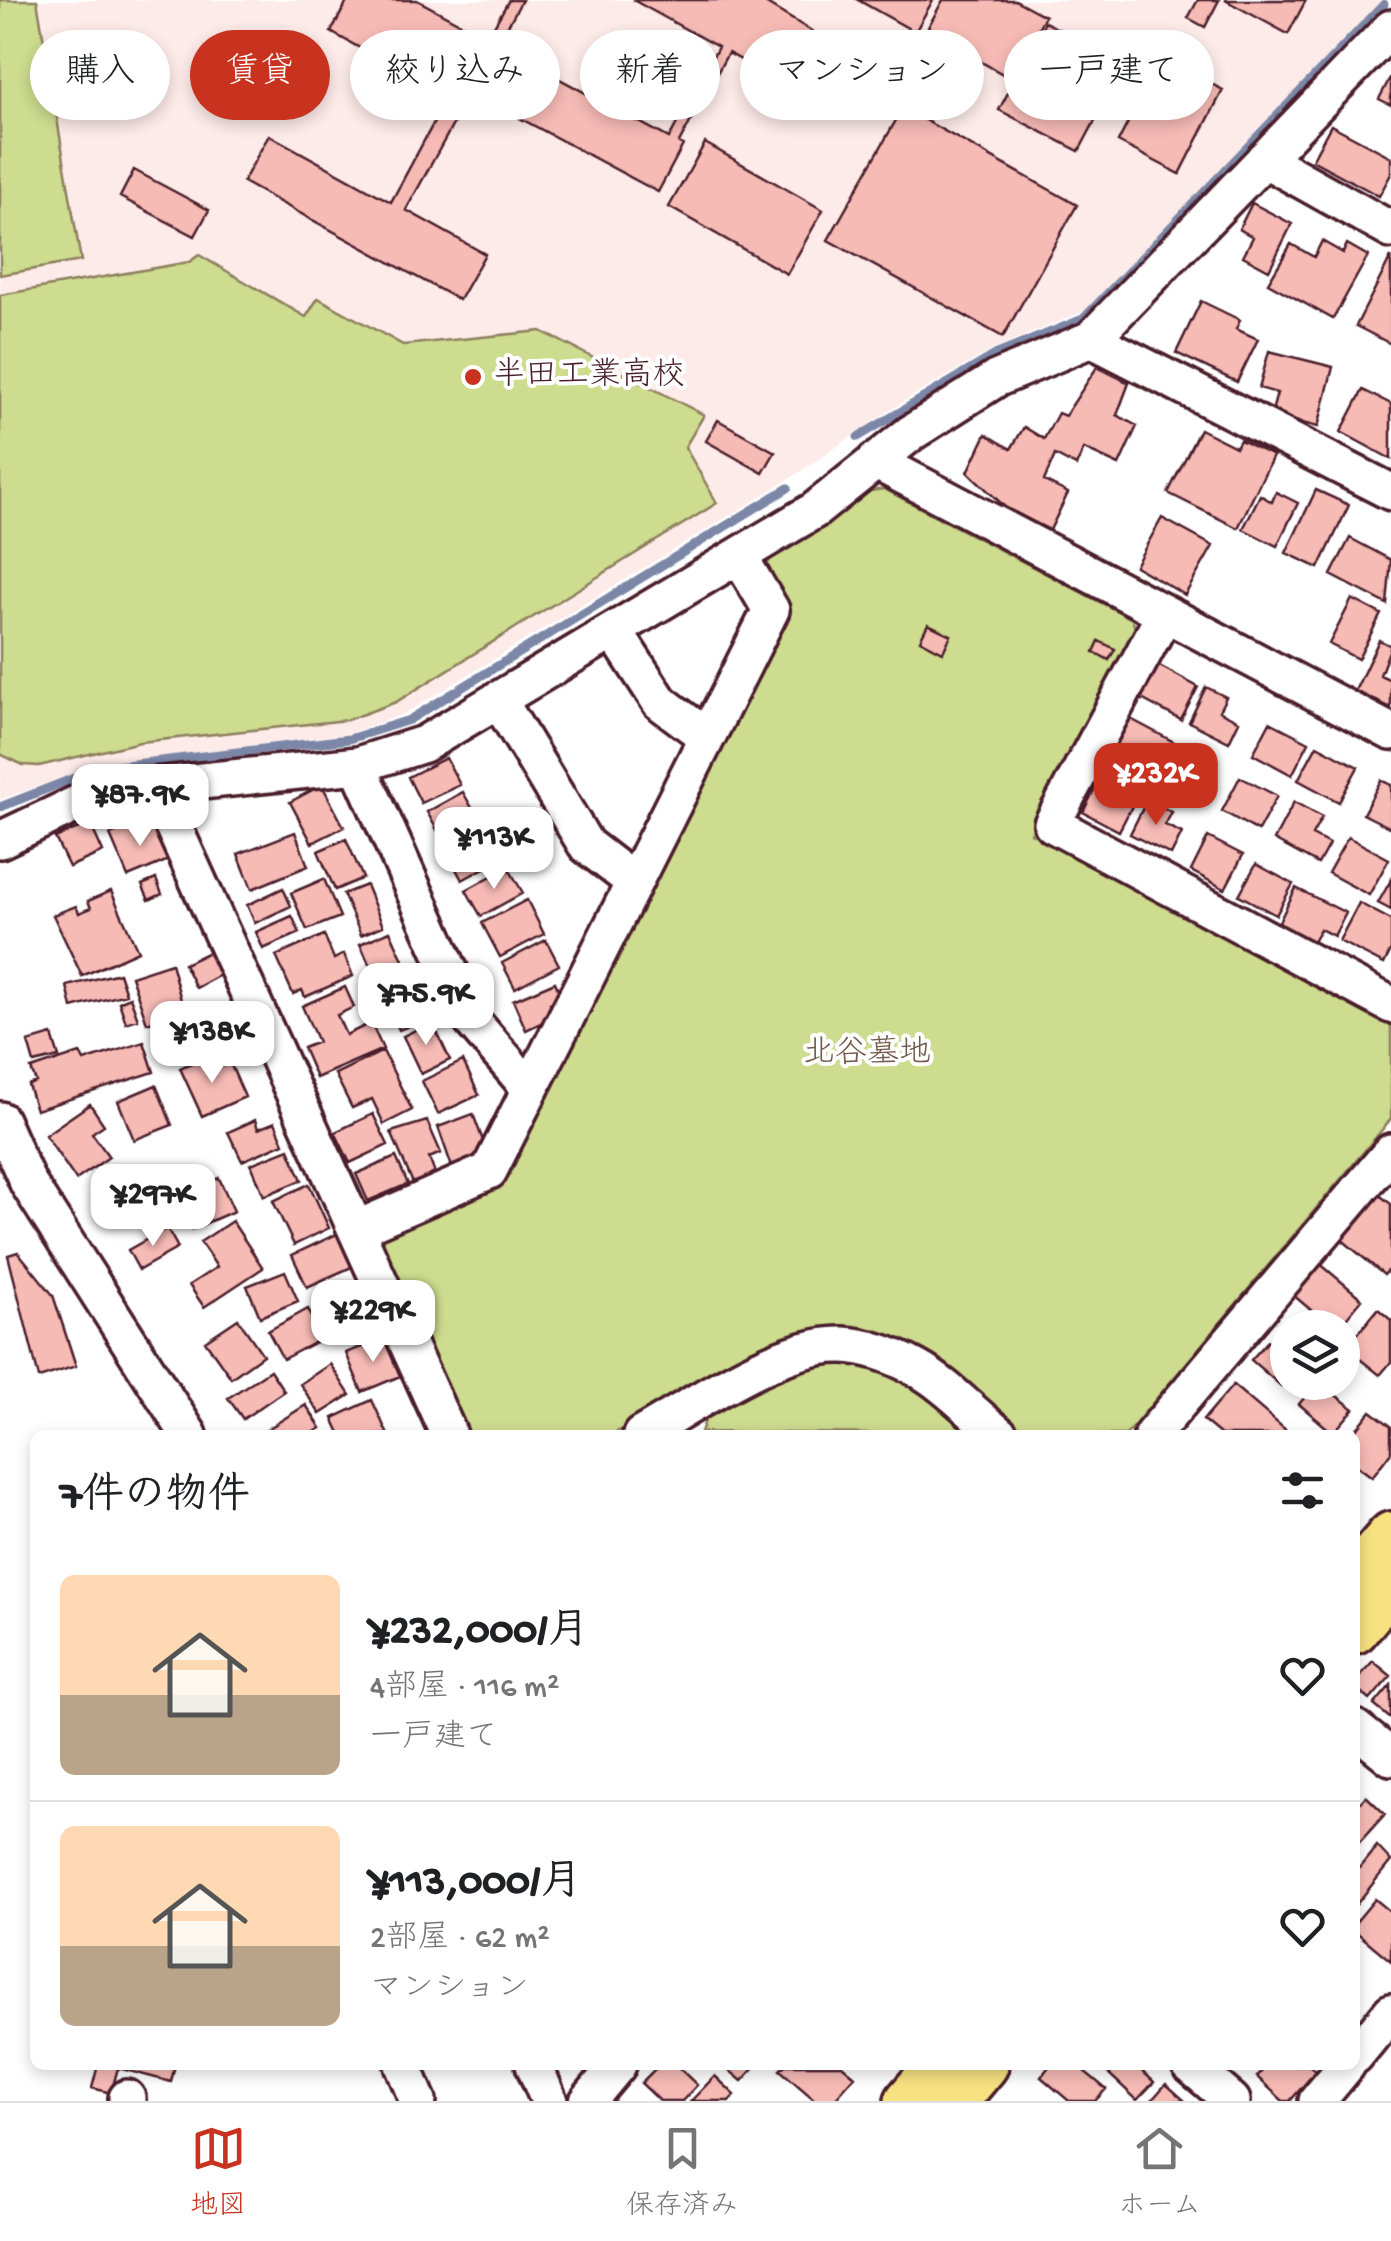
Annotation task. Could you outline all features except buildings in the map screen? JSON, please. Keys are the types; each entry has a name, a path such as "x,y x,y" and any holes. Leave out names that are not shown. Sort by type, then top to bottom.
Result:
{"main road":[{"path":"1360,1571 1391,1535"},
{"path":"1360,1624 1391,1587"},
{"path":"908,2101 935,2070"},
{"path":"955,2101 982,2070"}],"street":[{"path":"0,840 104,791 358,765 424,744 815,510 875,461 996,378 1091,340 1391,28"},
{"path":"1264,159 1391,230"},
{"path":"1091,340 1391,492"},
{"path":"875,461 1391,732"},
{"path":"356,1229 489,1171 770,610 739,556"},
{"path":"1164,615 1052,824 1391,1004"},
{"path":"614,630 660,702 706,737"},
{"path":"498,699 586,845 634,882"},
{"path":"358,765 472,1020 530,1088"},
{"path":"155,786 446,1430"},
{"path":"0,1120 28,1183 186,1430"},
{"path":"1156,1430 1391,1152"},
{"path":"666,1429 801,1352 842,1345 884,1353 920,1370 994,1430"},
{"path":"1360,1732 1391,1757"},
{"path":"1360,2050 1391,2012"},
{"path":"405,2070 418,2101"},
{"path":"536,2070 549,2101"},
{"path":"588,2101 614,2070"},
{"path":"1196,2070 1232,2101"},
{"path":"1317,2101 1343,2070"}],"shaded area":[{"name":"半田工業高校","path":"0,0 1382,0 1087,310 992,350 901,403 785,482 404,714 347,734 99,764 0,800"}],"green space":[{"path":"0,0 37,0 42,30 30,30 30,120 57,120 81,261 0,275"},
{"path":"199,255 306,317 318,298 403,345 541,331 704,415 685,447 717,503 396,702 347,720 140,742 39,766 23,765 0,754 0,295 189,262"},
{"name":"北谷墓地","path":"884,489 1132,619 1136,631 1031,833 1391,1022 1391,1119 1130,1430 1016,1430 944,1371 782,1341 620,1430 466,1430 378,1242 385,1230 496,1180 784,606 764,573 770,559 870,491"},
{"path":"823,1362 869,1368 905,1383 968,1430 702,1430 706,1418 787,1372"}],"waterway":[{"path":"858,437 995,355 1083,319 1384,4"},
{"path":"0,807 100,768 349,739 409,720 788,488"}],"place":[{"name":"半田工業高校","path":"473,377"}]}
